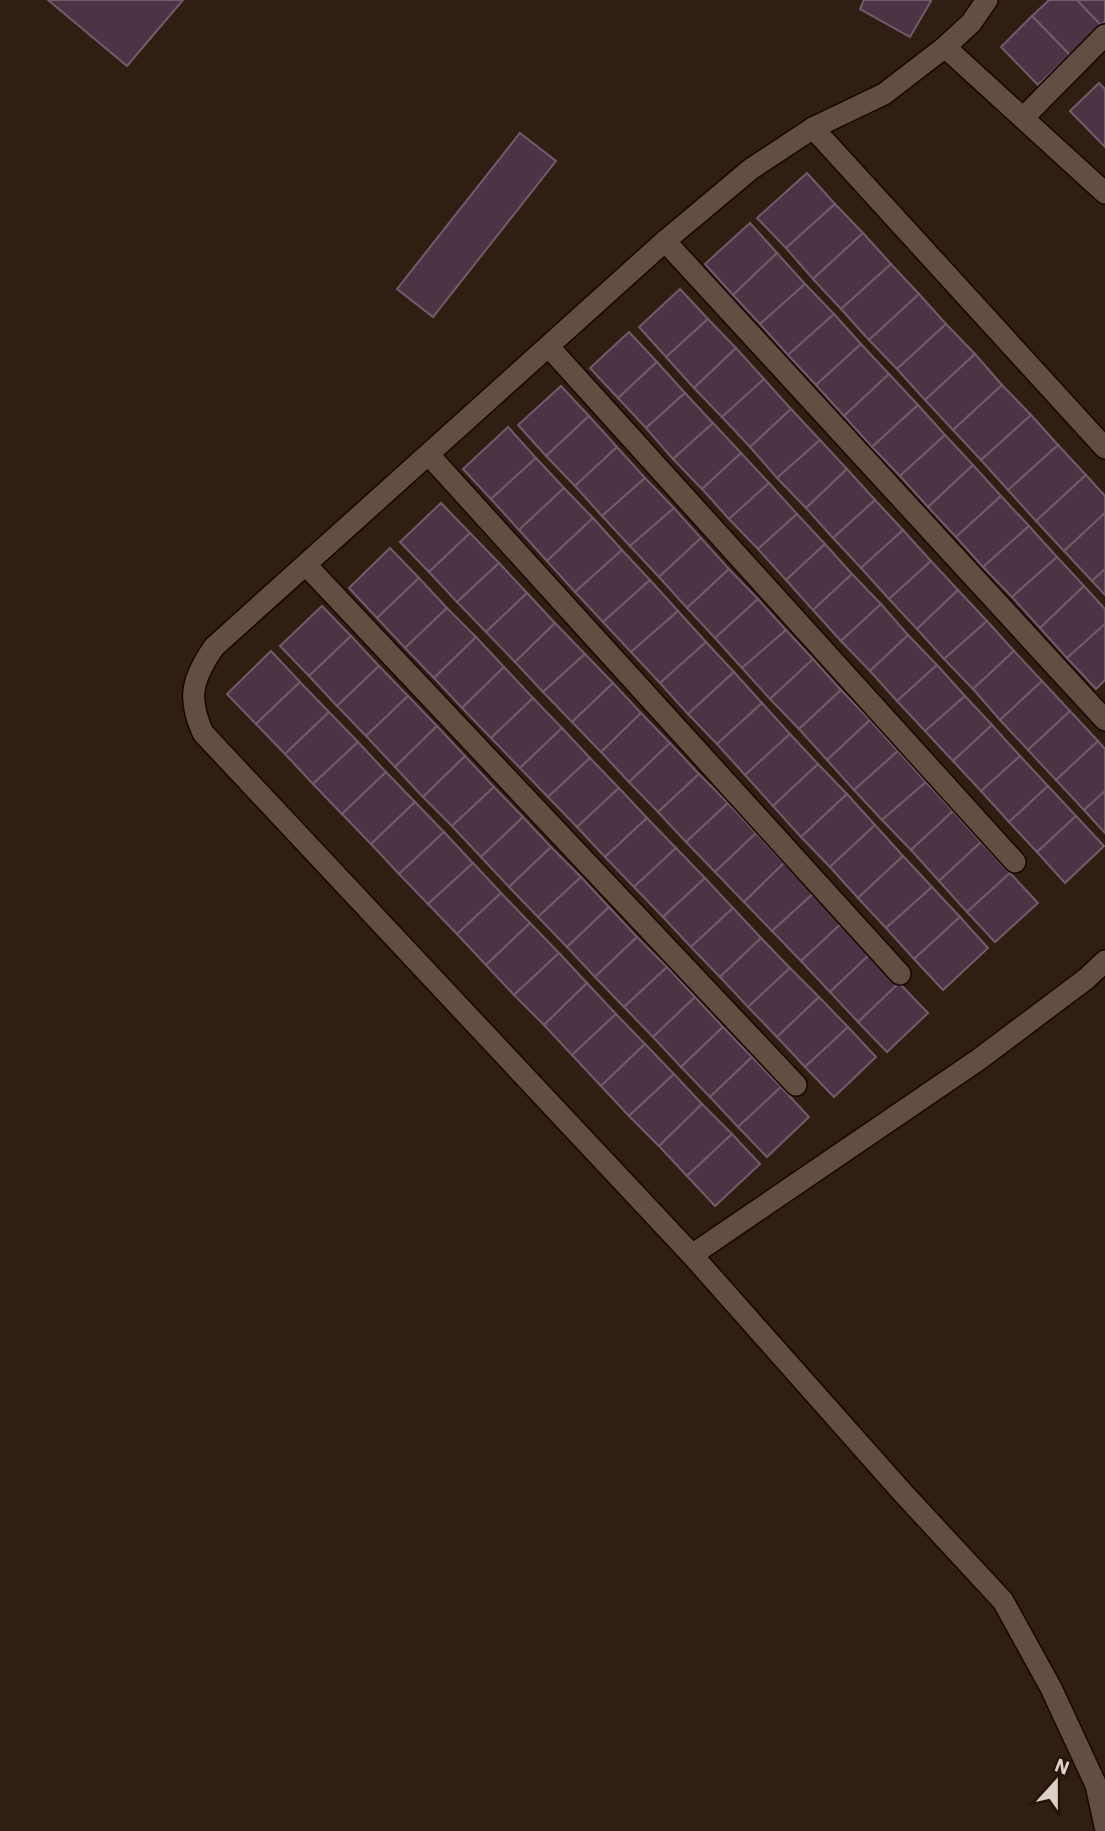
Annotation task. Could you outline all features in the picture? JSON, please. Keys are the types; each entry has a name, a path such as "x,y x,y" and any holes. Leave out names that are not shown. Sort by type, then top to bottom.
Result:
{"street":[{"path":"987,0 971,23 884,94 813,128 751,169 665,241 214,647 201,666 193,689 194,713 203,733 692,1255 902,1493 1003,1601 1051,1688 1097,1785 1105,1826"},
{"path":"1023,118 1105,35"},
{"path":"944,47 1105,193"},
{"path":"813,128 1105,448"},
{"path":"665,241 1105,720"},
{"path":"549,347 1014,862"},
{"path":"429,455 900,974"},
{"path":"306,565 796,1085"},
{"path":"692,1255 978,1060 1086,979 1105,961"}],"building":[{"path":"48,0 183,0 127,66"},
{"path":"864,0 931,1 910,37 860,9"},
{"path":"1049,0 1077,0 1101,25 1070,55 1032,16"},
{"path":"1077,0 1105,0 1105,21 1101,25"},
{"path":"1032,16 1070,55 1038,85 1001,47"},
{"path":"1099,83 1105,89 1105,147 1070,111"},
{"path":"520,133 556,161 433,317 397,289"},
{"path":"807,173 835,204 786,248 757,218"},
{"path":"835,204 863,233 813,279 786,248"},
{"path":"750,223 777,253 733,295 705,264"},
{"path":"863,233 891,264 841,309 813,279"},
{"path":"777,253 805,284 760,324 733,295"},
{"path":"891,264 919,294 869,340 841,309"},
{"path":"805,284 834,314 788,355 760,324"},
{"path":"680,289 708,319 666,357 639,327"},
{"path":"919,294 946,324 897,369 869,340"},
{"path":"834,314 861,344 816,385 788,355"},
{"path":"708,319 736,348 694,388 666,357"},
{"path":"946,324 975,354 925,400 897,369"},
{"path":"629,332 657,362 618,398 590,368"},
{"path":"861,344 889,374 844,416 816,385"},
{"path":"736,348 764,379 722,417 694,388"},
{"path":"975,354 1002,385 953,430 925,400"},
{"path":"657,362 685,393 646,428 618,398"},
{"path":"889,374 918,405 872,447 844,416"},
{"path":"764,379 791,409 750,447 722,417"},
{"path":"1002,385 1031,415 981,460 953,430"},
{"path":"561,386 589,416 546,456 518,425"},
{"path":"685,393 713,423 673,459 646,428"},
{"path":"918,405 945,435 900,476 872,447"},
{"path":"791,409 820,440 777,478 750,447"},
{"path":"1031,415 1058,445 1008,490 981,460"},
{"path":"589,416 617,447 575,486 546,456"},
{"path":"713,423 741,453 702,489 673,459"},
{"path":"508,427 536,458 491,499 463,469"},
{"path":"945,435 973,465 928,507 900,476"},
{"path":"820,440 847,469 806,508 777,478"},
{"path":"1058,445 1086,475 1036,521 1008,490"},
{"path":"617,447 645,478 602,516 575,486"},
{"path":"741,453 769,483 729,519 702,489"},
{"path":"536,458 564,488 519,530 491,499"},
{"path":"973,465 1001,496 956,537 928,507"},
{"path":"847,469 875,500 833,538 806,508"},
{"path":"1086,475 1105,496 1105,513 1064,551 1036,521"},
{"path":"645,478 674,508 630,546 602,516"},
{"path":"769,483 797,514 758,549 729,519"},
{"path":"564,488 593,518 547,561 519,530"},
{"path":"1001,496 1029,526 983,567 956,537"},
{"path":"875,500 903,530 861,568 833,538"},
{"path":"441,503 470,533 429,572 400,542"},
{"path":"674,508 701,538 659,577 630,546"},
{"path":"1105,513 1105,569 1092,581 1064,551"},
{"path":"797,514 825,544 786,580 758,549"},
{"path":"593,518 622,550 575,592 547,561"},
{"path":"1029,526 1057,557 1012,597 983,567"},
{"path":"903,530 931,561 889,599 861,568"},
{"path":"470,533 499,563 457,602 429,572"},
{"path":"701,538 729,569 687,608 659,577"},
{"path":"825,544 852,574 813,610 786,580"},
{"path":"390,548 419,578 377,618 349,588"},
{"path":"622,550 650,580 603,622 575,592"},
{"path":"1057,557 1084,586 1040,628 1012,597"},
{"path":"931,561 958,590 917,629 889,599"},
{"path":"499,563 527,593 486,632 457,602"},
{"path":"729,569 758,599 715,638 687,608"},
{"path":"1105,569 1105,595 1092,581"},
{"path":"852,574 881,604 841,641 813,610"},
{"path":"419,578 447,608 405,648 377,618"},
{"path":"650,580 678,611 631,652 603,622"},
{"path":"1084,586 1105,609 1105,624 1067,658 1040,628"},
{"path":"958,590 987,621 944,659 917,629"},
{"path":"527,593 555,623 515,662 486,632"},
{"path":"758,599 786,630 742,668 715,638"},
{"path":"881,604 908,635 870,671 841,641"},
{"path":"322,606 351,636 309,676 280,646"},
{"path":"447,608 476,637 434,678 405,648"},
{"path":"678,611 706,642 660,683 631,652"},
{"path":"987,621 1014,651 973,689 944,659"},
{"path":"555,623 585,654 543,692 515,662"},
{"path":"1105,624 1105,680 1096,689 1067,658"},
{"path":"786,630 813,659 770,699 742,668"},
{"path":"908,635 937,665 897,701 870,671"},
{"path":"351,636 379,666 337,706 309,676"},
{"path":"476,637 504,667 462,708 434,678"},
{"path":"706,642 734,672 688,714 660,683"},
{"path":"271,651 300,682 256,724 227,694"},
{"path":"1014,651 1042,681 1000,720 973,689"},
{"path":"585,654 613,683 572,722 543,692"},
{"path":"813,659 841,690 799,729 770,699"},
{"path":"937,665 965,696 925,731 897,701"},
{"path":"379,666 408,696 366,736 337,706"},
{"path":"504,667 533,698 491,738 462,708"},
{"path":"734,672 762,703 717,744 688,714"},
{"path":"1042,681 1070,711 1028,750 1000,720"},
{"path":"300,682 329,712 285,754 256,724"},
{"path":"613,683 641,713 601,752 572,722"},
{"path":"841,690 870,720 827,760 799,729"},
{"path":"408,696 437,726 395,767 366,736"},
{"path":"965,696 992,725 953,761 925,731"},
{"path":"533,698 562,728 520,768 491,738"},
{"path":"762,703 790,734 745,775 717,744"},
{"path":"1070,711 1098,741 1056,780 1028,750"},
{"path":"329,712 358,742 313,784 285,754"},
{"path":"641,713 670,743 629,782 601,752"},
{"path":"870,720 898,751 854,790 827,760"},
{"path":"992,725 1020,756 981,791 953,761"},
{"path":"437,726 465,756 423,797 395,767"},
{"path":"562,728 590,758 548,797 520,768"},
{"path":"790,734 818,764 773,806 745,775"},
{"path":"1098,741 1105,749 1105,791 1084,810 1056,780"},
{"path":"358,742 386,772 342,814 313,784"},
{"path":"670,743 699,774 658,812 629,782"},
{"path":"898,751 926,782 882,820 854,790"},
{"path":"465,756 494,787 452,826 423,797"},
{"path":"1020,756 1048,786 1009,822 981,791"},
{"path":"590,758 619,788 577,827 548,797"},
{"path":"818,764 847,794 801,837 773,806"},
{"path":"386,772 415,802 371,844 342,814"},
{"path":"699,774 728,803 686,842 658,812"},
{"path":"926,782 953,811 911,850 882,820"},
{"path":"1048,786 1076,816 1037,852 1009,822"},
{"path":"494,787 523,817 481,857 452,826"},
{"path":"619,788 647,818 605,857 577,827"},
{"path":"1105,791 1105,833 1084,810"},
{"path":"847,794 875,825 830,867 801,837"},
{"path":"415,802 444,832 399,874 371,844"},
{"path":"728,803 756,833 715,872 686,842"},
{"path":"953,811 981,842 939,881 911,850"},
{"path":"1076,816 1104,846 1065,883 1037,852"},
{"path":"523,817 551,847 509,887 481,857"},
{"path":"647,818 676,848 634,887 605,857"},
{"path":"875,825 903,856 858,898 830,867"},
{"path":"444,832 473,863 428,904 399,874"},
{"path":"756,833 784,863 744,902 715,872"},
{"path":"981,842 1010,873 967,912 939,881"},
{"path":"551,847 581,877 538,917 509,887"},
{"path":"676,848 705,878 663,917 634,887"},
{"path":"903,856 932,887 886,928 858,898"},
{"path":"473,863 501,893 457,934 428,904"},
{"path":"784,863 814,893 772,931 744,902"},
{"path":"1010,873 1038,903 995,942 967,912"},
{"path":"581,877 609,907 567,947 538,917"},
{"path":"705,878 733,908 691,947 663,917"},
{"path":"932,887 960,917 914,959 886,928"},
{"path":"501,893 530,923 486,965 457,934"},
{"path":"814,893 842,923 801,961 772,931"},
{"path":"609,907 637,937 595,977 567,947"},
{"path":"733,908 761,938 720,977 691,947"},
{"path":"960,917 988,948 943,990 914,959"},
{"path":"530,923 559,953 514,995 486,965"},
{"path":"842,923 871,953 830,992 801,961"},
{"path":"637,937 667,967 624,1007 595,977"},
{"path":"761,938 790,968 748,1007 720,977"},
{"path":"559,953 587,983 544,1025 514,995"},
{"path":"871,953 899,983 858,1022 830,992"},
{"path":"667,967 695,997 653,1037 624,1007"},
{"path":"790,968 819,997 777,1037 748,1007"},
{"path":"587,983 616,1014 572,1055 544,1025"},
{"path":"899,983 928,1013 887,1052 858,1022"},
{"path":"695,997 723,1027 681,1067 653,1037"},
{"path":"819,997 848,1027 805,1067 777,1037"},
{"path":"616,1014 645,1044 601,1086 572,1055"},
{"path":"723,1027 752,1057 710,1097 681,1067"},
{"path":"848,1027 876,1057 834,1097 805,1067"},
{"path":"645,1044 674,1074 629,1116 601,1086"},
{"path":"752,1057 781,1087 738,1127 710,1097"},
{"path":"674,1074 702,1104 659,1146 629,1116"},
{"path":"781,1087 809,1117 767,1157 738,1127"},
{"path":"702,1104 732,1134 687,1176 659,1146"},
{"path":"732,1134 760,1164 715,1206 687,1176"}]}
